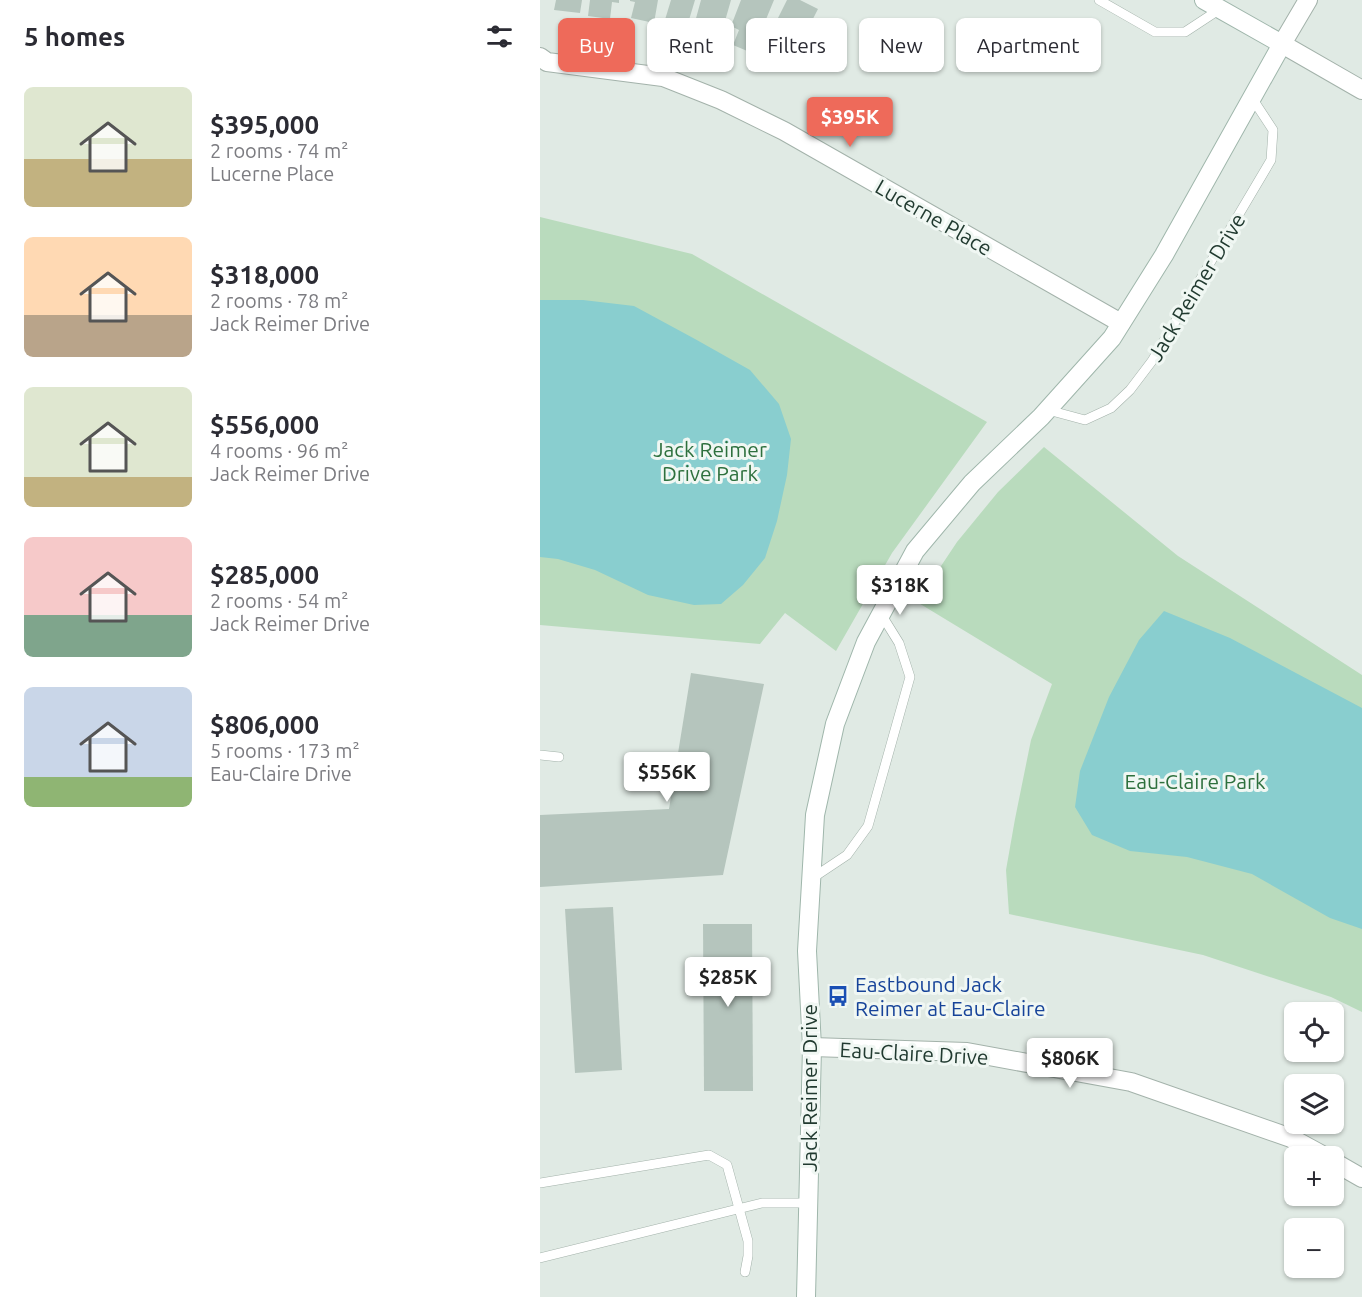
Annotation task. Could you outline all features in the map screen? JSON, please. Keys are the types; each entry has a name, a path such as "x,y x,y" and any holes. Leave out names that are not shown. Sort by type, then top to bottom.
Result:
{"street":[{"path":"1204,0 1362,90"},
{"name":"Jack Reimer Drive","path":"806,1297 812,1047 807,951 815,815 835,724 866,642 915,551 972,483 1048,410 1112,338 1164,255 1308,0"},
{"name":"Lucerne Place","path":"540,57 547,62 663,77 722,100 784,131 1121,323"},
{"name":"Eau-Claire Drive","path":"812,1047 968,1052 1131,1082 1292,1138 1306,1146"},
{"path":"1344,1168 1362,1178"}],"lane":[{"path":"1099,0 1155,32 1185,32 1220,9"},
{"name":"Jack Reimer Drive","path":"1048,410 1084,420 1111,408 1130,390 1152,361 1271,160 1273,130 1252,98"},
{"path":"811,879 846,855 868,826 910,677 899,643 881,614"},
{"path":"540,755 559,757"},
{"path":"540,1183 709,1155 727,1165 748,1241 745,1272"},
{"path":"540,1258 762,1203 808,1203"}],"green space":[{"name":"Jack Reimer Drive Park","path":"540,217 692,254 987,422 892,553 836,651 785,613 760,644 540,625"},
{"name":"Eau-Claire Park","path":"1044,447 1178,556 1362,675 1362,1012 1331,997 1203,955 1009,914 1006,870 1015,819 1031,740 1052,684 917,602 957,542 998,492"}],"water":[{"path":"540,300 583,300 634,306 750,370 779,404 791,439 787,475 777,521 765,558 743,585 721,604 694,605 648,595 595,570 558,559 540,557"},
{"path":"1164,611 1230,638 1362,708 1362,929 1330,918 1252,874 1187,857 1130,851 1092,835 1075,807 1080,771 1109,697 1139,640"}],"building":[{"path":"556,0 582,0 580,13 554,10"},
{"path":"590,0 619,0 619,3 612,2 610,18 588,16"},
{"path":"658,0 655,18 647,18 647,21 631,18 635,2 630,1"},
{"path":"671,0 695,0 690,18 666,18"},
{"path":"701,0 731,0 726,18 696,18"},
{"path":"741,0 774,0 767,18 746,18 746,50 734,45 739,30 734,28 734,18"},
{"path":"787,0 800,0 818,9 813,18 778,18"},
{"path":"691,673 764,684 723,875 540,887 540,815 669,809"},
{"path":"613,907 622,1070 575,1073 565,909"},
{"path":"703,924 752,924 753,1091 704,1091"}],"place":[{"name":"Eastbound Jack Reimer at Eau-Claire","path":"838,996"}]}
